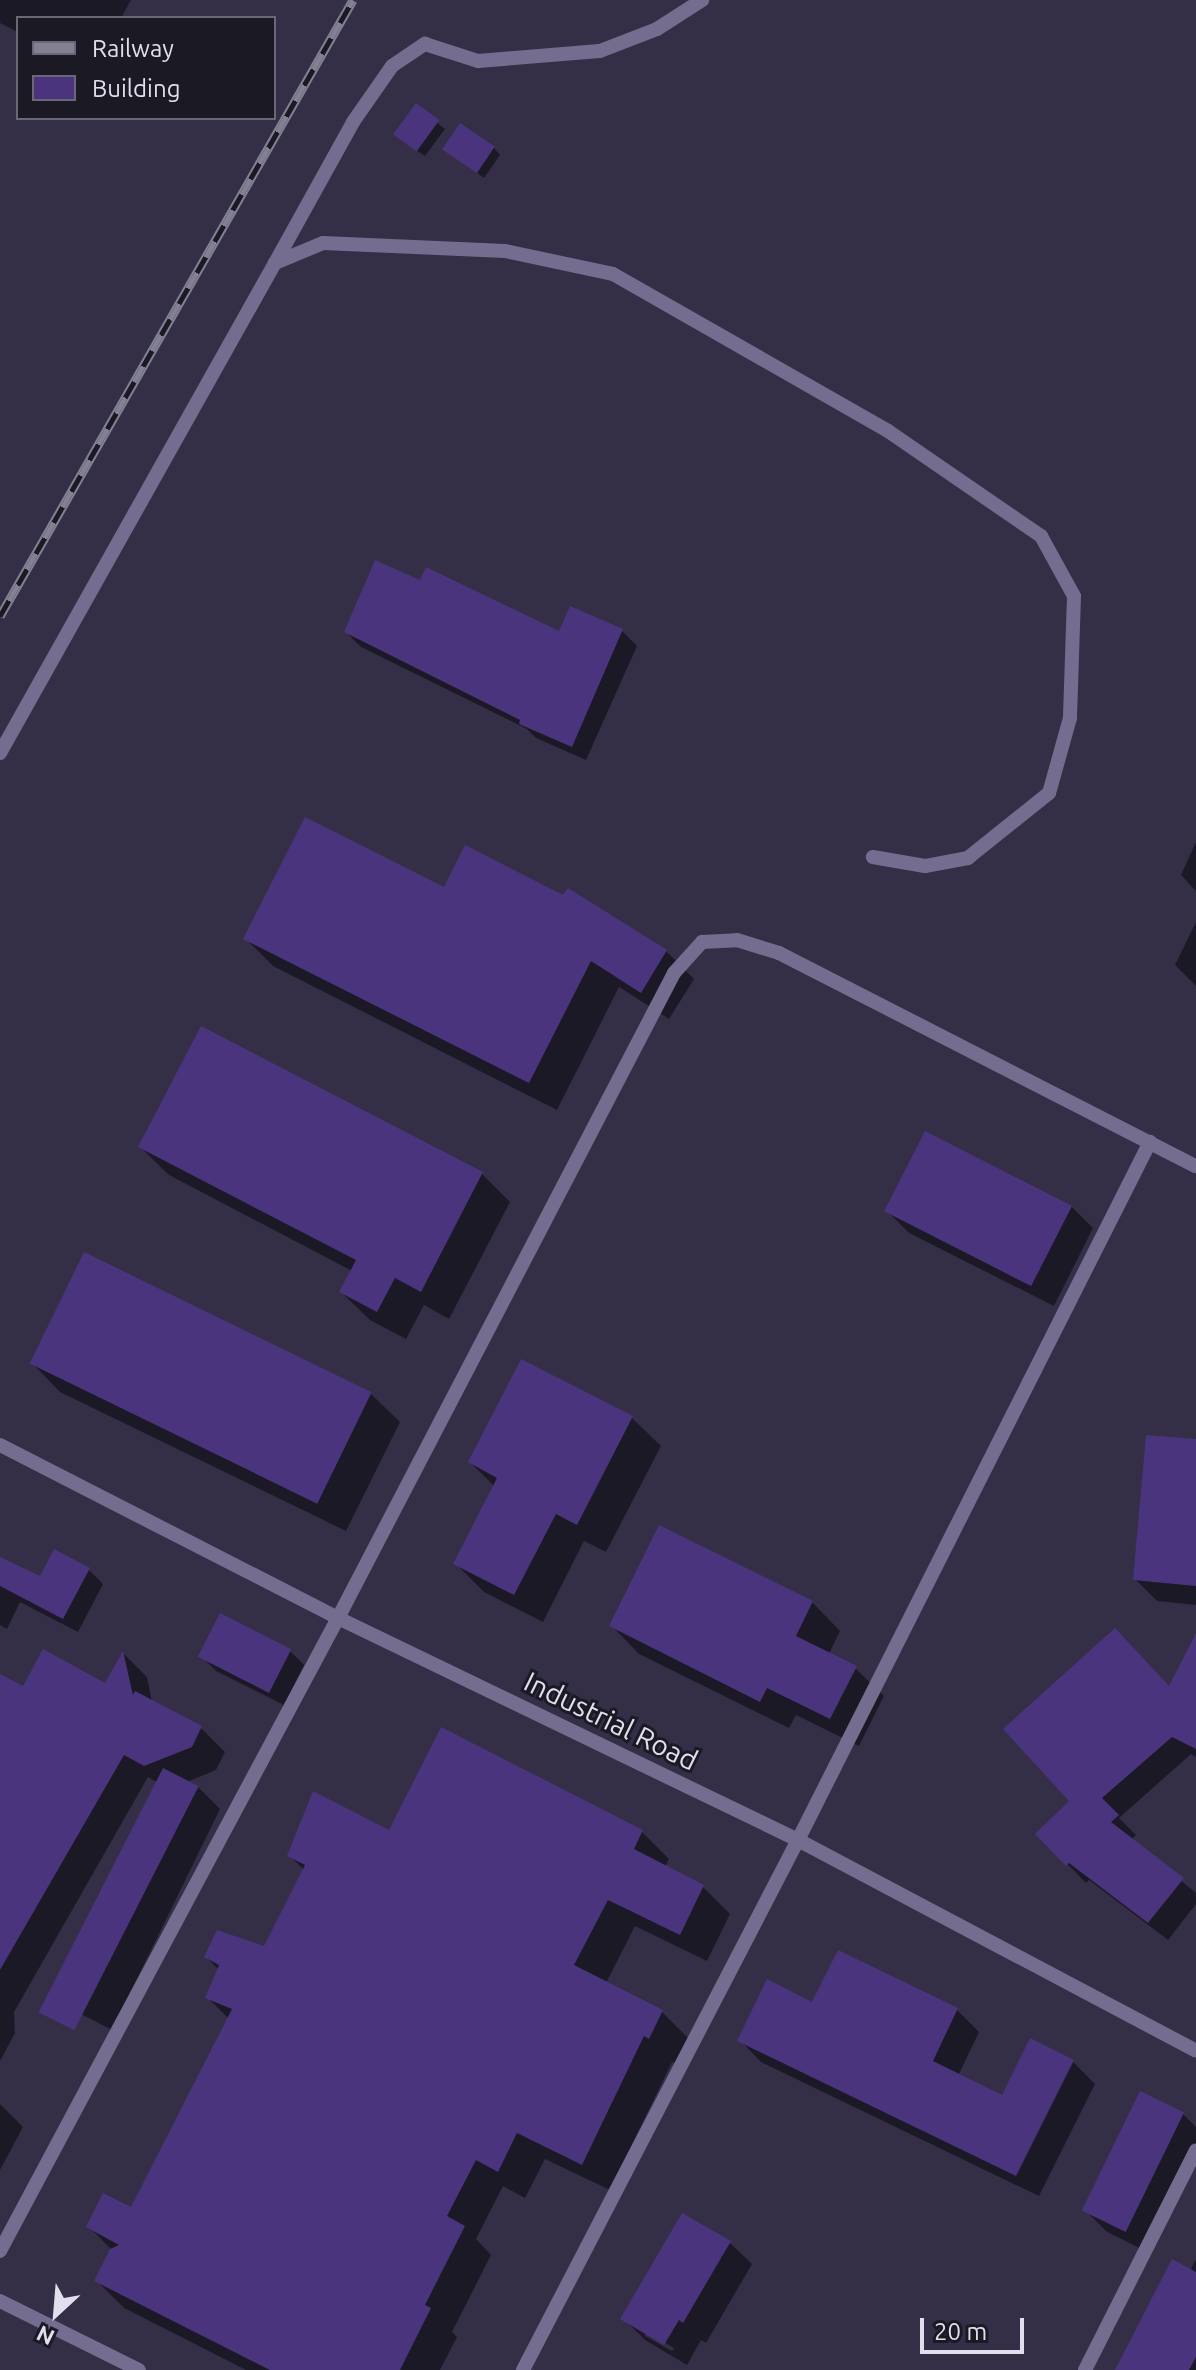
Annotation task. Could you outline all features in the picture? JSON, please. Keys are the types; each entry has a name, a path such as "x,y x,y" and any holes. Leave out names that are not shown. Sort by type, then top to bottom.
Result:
{"lane":[{"path":"0,753 353,122 392,66 425,44 478,61 600,51 657,29 702,0"},
{"path":"275,263 323,243 505,251 613,274 888,431 1041,536 1074,596 1070,718 1049,793 968,858 925,866 873,857"},
{"path":"0,2251 338,1618 674,973 702,942 737,940 779,953 1196,1166"},
{"path":"523,2370 798,1840 1150,1142"},
{"name":"Industrial Road","path":"0,1445 338,1618 798,1840 1196,2051"},
{"path":"1085,2370 1194,2158"},
{"path":"0,2301 139,2370"}],"building":[{"path":"416,103 439,120 417,152 393,135"},
{"path":"460,123 495,146 477,173 442,150"},
{"path":"375,560 420,580 426,567 559,631 570,606 623,629 572,747 519,724 520,720 344,632"},
{"path":"305,817 444,887 465,845 563,895 568,888 667,950 641,993 591,961 529,1083 243,939"},
{"path":"201,1026 483,1172 421,1292 395,1278 377,1312 339,1292 356,1260 138,1147"},
{"path":"925,1131 1072,1206 1031,1286 884,1211"},
{"path":"84,1252 372,1392 317,1504 30,1363"},
{"path":"521,1359 633,1416 577,1525 556,1514 514,1595 453,1564 497,1478 468,1462"},
{"path":"1146,1435 1196,1439 1196,1586 1133,1580"},
{"path":"659,1525 813,1601 796,1636 857,1666 830,1719 767,1688 760,1702 609,1626"},
{"path":"54,1549 90,1568 63,1619 0,1586 0,1557 40,1576"},
{"path":"220,1613 291,1649 269,1693 198,1657"},
{"path":"1115,1628 1169,1686 1196,1633 1196,1749 1172,1737 1102,1798 1119,1815 1111,1822 1184,1878 1148,1923 1069,1863 1066,1866 1035,1834 1069,1801 1003,1729"},
{"path":"43,1649 105,1683 123,1651 133,1695 135,1691 202,1726 192,1747 144,1766 124,1755 0,1970 0,1674 23,1686"},
{"path":"441,1727 643,1830 634,1849 704,1885 680,1935 608,1900 574,1965 663,2010 649,2039 644,2036 582,2165 517,2133 498,2172 476,2160 447,2216 465,2226 425,2305 431,2308 400,2370 270,2370 94,2281 110,2249 119,2245 86,2227 103,2193 131,2207 232,2009 205,1998 219,1965 204,1957 217,1930 264,1946 305,1865 287,1856 313,1791 389,1830"},
{"path":"163,1768 199,1786 74,2030 39,2012"},
{"path":"838,1950 958,2008 933,2061 1002,2095 1030,2038 1074,2060 1016,2176 737,2041 767,1979 812,2002"},
{"path":"1140,2091 1184,2112 1126,2232 1082,2211"},
{"path":"682,2213 731,2241 683,2323 679,2320 664,2345 620,2319"},
{"path":"1172,2259 1196,2272 1196,2357 1189,2370 1115,2370"}],"railway":[{"path":"0,616 353,0"}]}
